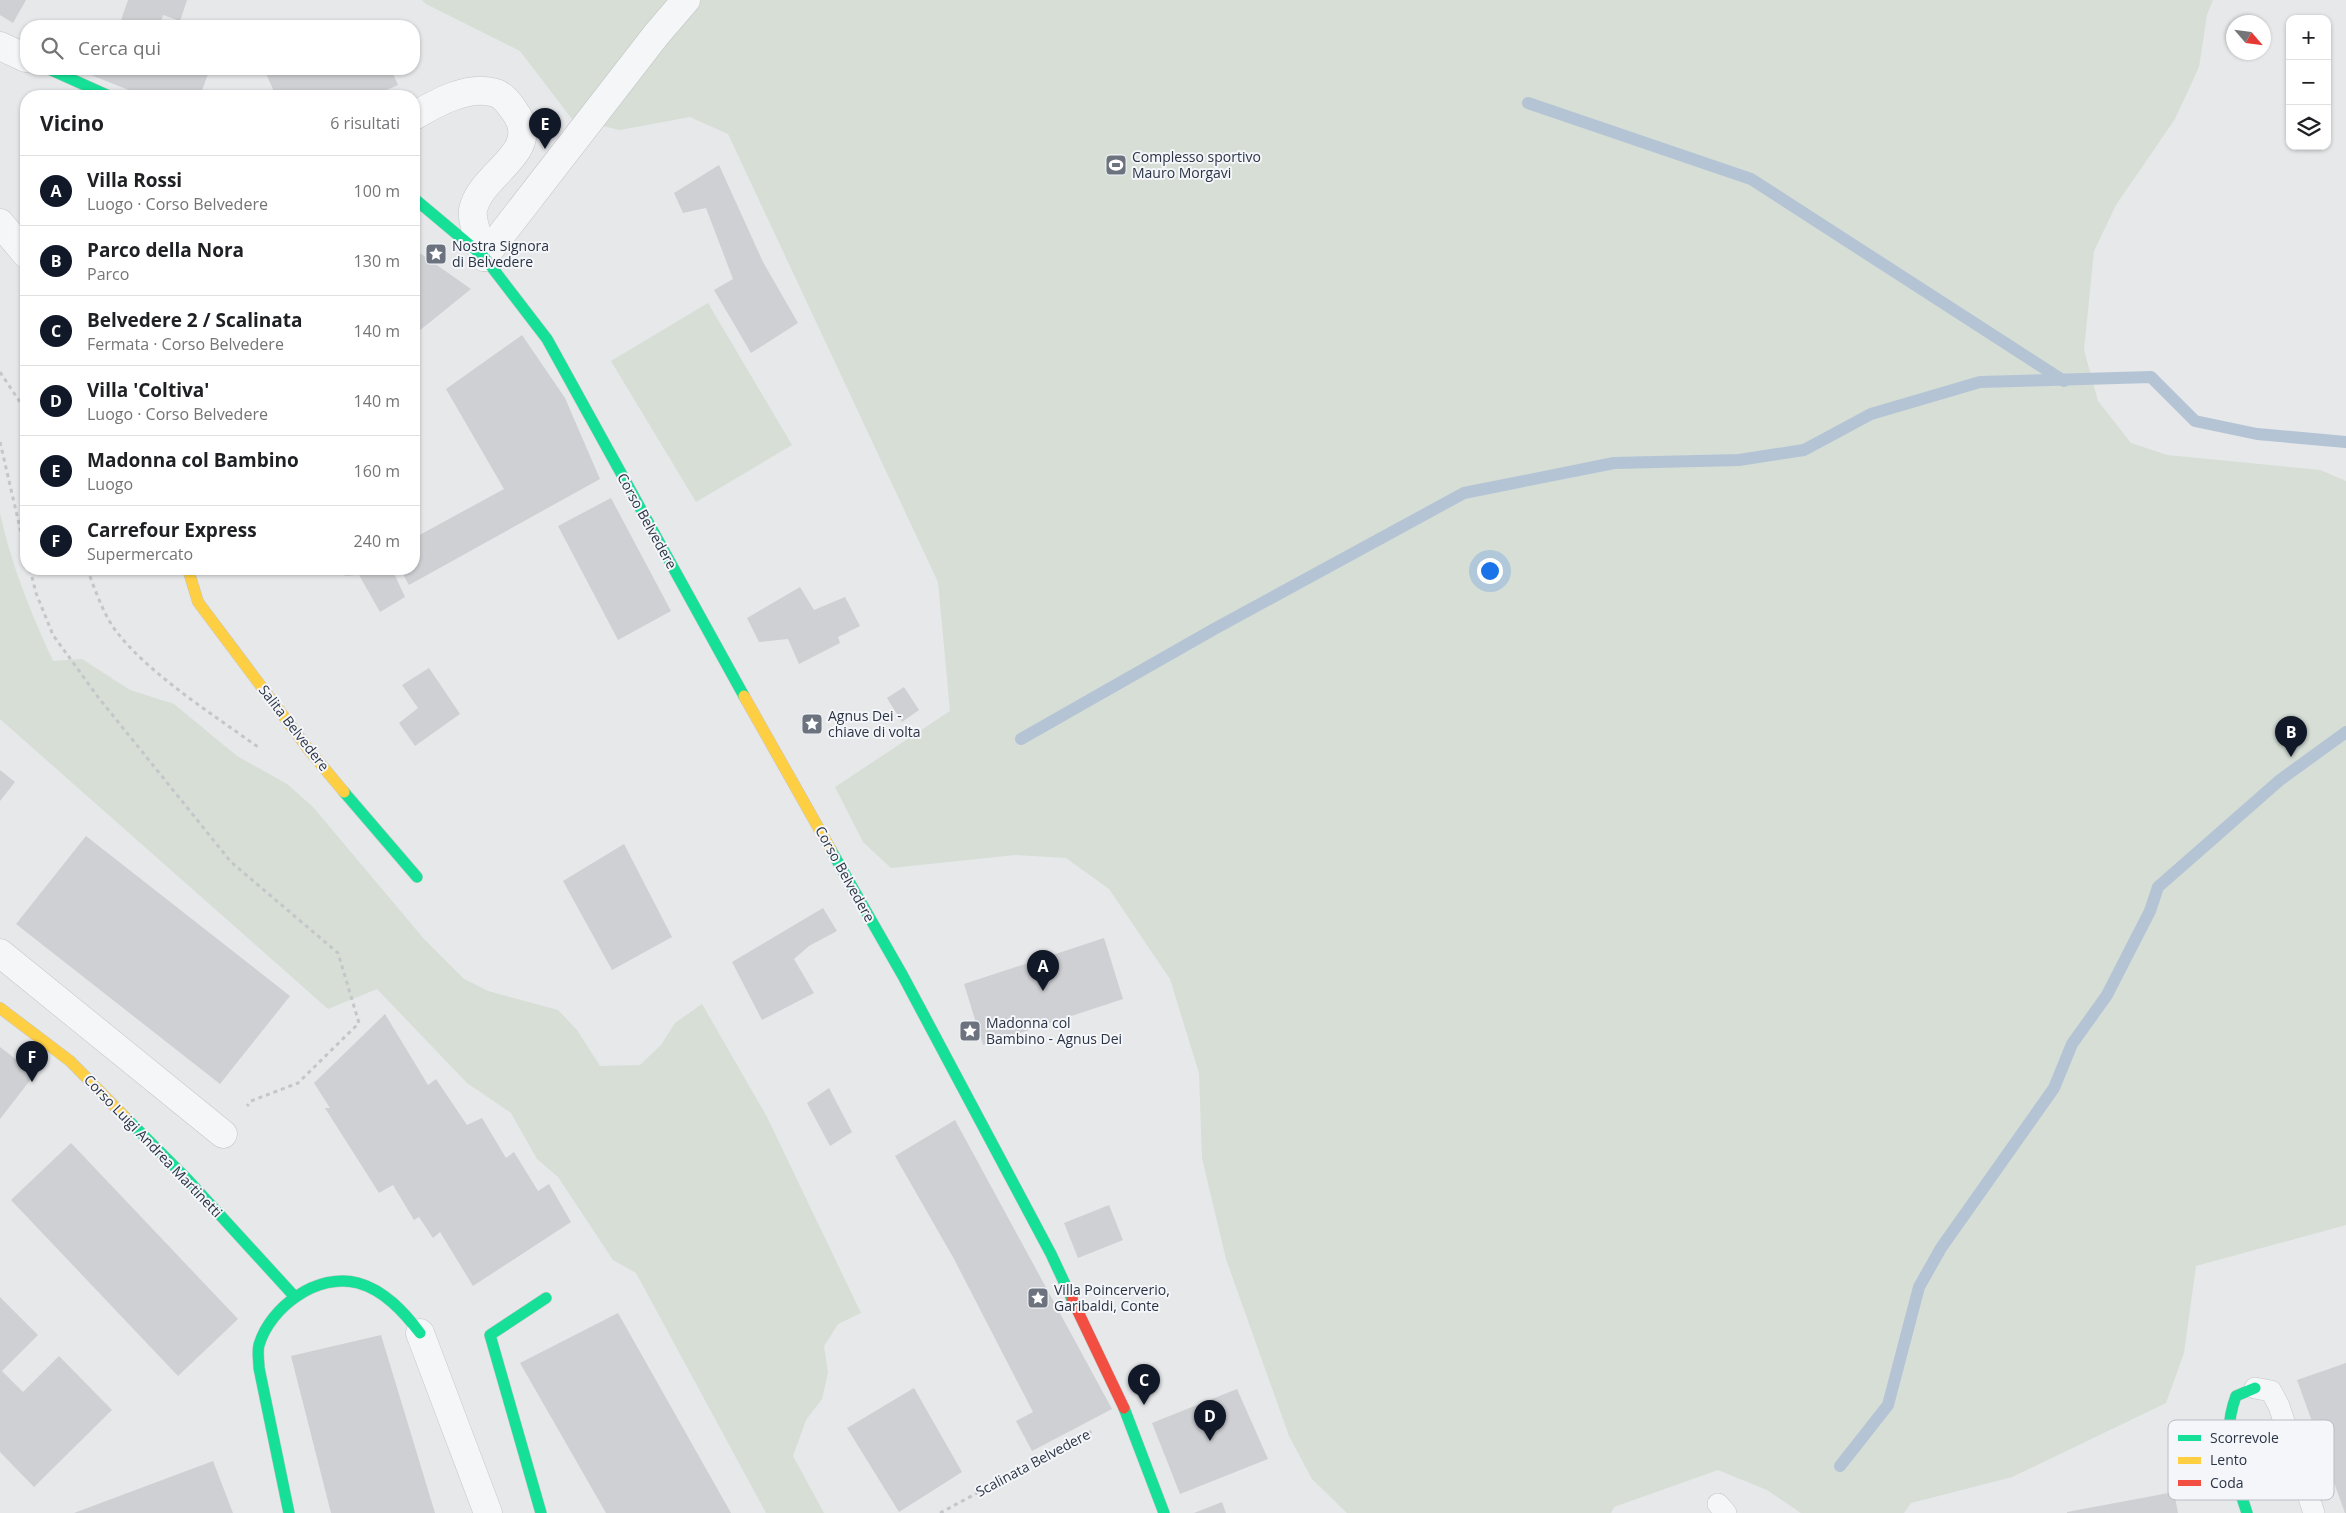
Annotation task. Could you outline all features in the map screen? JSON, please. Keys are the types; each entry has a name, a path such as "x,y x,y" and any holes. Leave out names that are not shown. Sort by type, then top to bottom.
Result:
{"street":[{"path":"484,257 650,42 686,0"},
{"path":"0,46 20,55"},
{"path":"62,75 95,90"},
{"path":"420,113 459,94 484,91 497,94 509,102 524,126 518,150 476,197 472,212 484,257"},
{"name":"Corso Belvedere","path":"420,204 484,257 547,338 693,605 903,976 1051,1254 1126,1413 1164,1513"},
{"path":"0,223 20,247"},
{"name":"Salita Belvedere","path":"190,575 198,602 309,750 417,877"},
{"path":"0,953 223,1134"},
{"name":"Corso Luigi Andrea Martinetti","path":"0,1008 70,1060 188,1180 295,1297"},
{"path":"289,1513 258,1368 258,1346 275,1317 295,1297 316,1286 337,1281 357,1282 380,1292 408,1315 420,1333 488,1513"},
{"path":"541,1513 490,1335 546,1298"},
{"path":"2228,1420 2229,1411 2236,1396 2255,1388"},
{"path":"2243,1500 2247,1513"}],"lane":[{"path":"2255,1388 2271,1391 2284,1420"},
{"path":"2310,1500 2314,1513"}],"path":[{"path":"0,372 20,402"},
{"path":"0,442 20,528"},
{"path":"32,575 36,593 53,635 110,712 231,862 338,953 359,1023 298,1083 251,1101"},
{"path":"89,575 116,631 158,673 255,746 286,757 309,750"},
{"name":"Scalinata Belvedere","path":"940,1513 1126,1413"}],"shaded area":[{"path":"422,0 2213,0 2207,15 2199,67 2175,119 2116,205 2094,251 2084,350 2098,401 2131,443 2167,455 2320,470 2346,481 2346,1225 2196,1266 2184,1353 2166,1403 2012,1477 1911,1503 1904,1513 1801,1513 1767,1490 1718,1470 1614,1507 1611,1513 1347,1513 1312,1479 1289,1436 1226,1259 1202,1158 1199,1073 1170,979 1109,889 1066,858 1015,855 891,868 863,842 835,787 950,711 938,582 728,134 690,117 620,130 572,119 520,51 426,4"},
{"path":"708,303 792,445 696,502 611,361"},
{"path":"0,513 22,588 53,661 82,659 130,690 174,704 237,756 287,784 313,807 424,939 464,979 488,991 558,1010 577,1030 600,1066 640,1065 661,1045 675,1023 702,1004 767,1117 861,1313 838,1324 824,1346 828,1373 822,1399 806,1420 793,1456 824,1513 766,1513 636,1273 613,1260 558,1177 537,1159 511,1113 467,1083 377,989 328,1009 0,719"}],"building":[{"path":"0,0 26,0 13,23 0,15"},
{"path":"128,0 187,0 180,20 163,15 162,20 121,20"},
{"path":"91,75 208,75 202,90 129,90"},
{"path":"267,75 394,75 398,85 387,90 273,90"},
{"path":"719,165 763,262 798,323 751,353 714,290 733,279 706,208 683,213 674,193"},
{"path":"420,253 471,289 420,330"},
{"path":"522,335 565,398 600,479 409,585 403,575 420,575 420,535 504,489 446,389"},
{"path":"611,498 671,611 618,640 558,526"},
{"path":"359,575 395,575 405,597 380,612"},
{"path":"800,587 814,610 845,597 860,626 838,637 840,643 799,664 788,639 759,642 747,618"},
{"path":"429,668 460,714 415,746 399,723 418,708 402,685"},
{"path":"904,687 919,710 902,722 887,698"},
{"path":"0,770 15,782 0,801"},
{"path":"86,836 290,996 220,1084 16,924"},
{"path":"624,844 672,937 612,970 563,881"},
{"path":"823,908 837,931 809,946 794,959 814,993 762,1020 732,962"},
{"path":"1104,938 1123,999 983,1045 964,984"},
{"path":"385,1014 428,1085 436,1079 467,1125 482,1118 506,1158 514,1152 538,1191 549,1184 571,1222 473,1286 440,1232 433,1238 419,1217 414,1220 393,1185 379,1193 325,1108 330,1108 314,1083"},
{"path":"0,1047 35,1074 0,1119"},
{"path":"829,1088 852,1132 830,1146 807,1103"},
{"path":"955,1120 1112,1409 1032,1451 1016,1421 1033,1412 954,1259 895,1156"},
{"path":"71,1143 238,1319 178,1376 11,1200"},
{"path":"1109,1205 1123,1240 1078,1258 1064,1223"},
{"path":"0,1297 38,1335 2,1371 23,1392 59,1356 112,1410 34,1487 0,1452"},
{"path":"618,1313 731,1513 606,1513 520,1363"},
{"path":"381,1335 435,1513 331,1513 291,1356"},
{"path":"2346,1363 2346,1513 2334,1483 2334,1420 2311,1420 2297,1380"},
{"path":"914,1388 962,1472 899,1512 847,1428"},
{"path":"1237,1389 1268,1459 1180,1494 1152,1423"},
{"path":"213,1461 233,1513 74,1513"},
{"path":"2168,1493 2168,1500 2176,1500 2178,1513 2067,1513"},
{"path":"1222,1502 1226,1513 1194,1513"}],"waterway":[{"path":"1528,103 1751,179 2064,381"},
{"path":"1021,739 1216,628 1464,493 1614,463 1739,460 1804,450 1871,414 1980,382 2151,377 2195,421 2257,434 2346,442"},
{"path":"1840,1466 1888,1405 1919,1287 1941,1248 2054,1088 2072,1044 2107,995 2150,911 2158,887 2280,780 2346,732"}],"traffic: fast":[{"path":"62,75 96,90"},
{"path":"420,203 484,257 547,339 744,696"},
{"path":"344,792 417,877"},
{"path":"831,850 903,976 1051,1254 1072,1299"},
{"path":"127,1119 188,1180 295,1297"},
{"path":"289,1513 259,1368 259,1345 273,1318 285,1306 312,1288 327,1283 343,1281 367,1286 385,1296 407,1317 420,1333"},
{"path":"541,1513 490,1335 546,1298"},
{"path":"2230,1420 2236,1396 2255,1388"},
{"path":"1124,1408 1164,1513"},
{"path":"2243,1500 2247,1513"}],"traffic: slow":[{"path":"190,575 198,602 309,750 344,792"},
{"path":"744,696 831,850"},
{"path":"0,1008 70,1061 127,1119"}],"traffic: jam":[{"path":"1072,1299 1124,1408"}],"place":[{"name":"Madonna col Bambino","path":"545,149"},
{"name":"Complesso sportivo Mauro Morgavi","path":"1116,165"},
{"name":"Nostra Signora di Belvedere","path":"436,254"},
{"name":"Agnus Dei - chiave di volta","path":"812,724"},
{"name":"Parco della Nora","path":"2291,757"},
{"name":"Villa Rossi","path":"1043,991"},
{"name":"Madonna col Bambino - Agnus Dei","path":"970,1031"},
{"name":"Carrefour Express","path":"32,1082"},
{"name":"Villa Poincerverio, Garibaldi, Conte","path":"1038,1298"},
{"name":"Belvedere 2 / Scalinata","path":"1144,1405"},
{"name":"Villa 'Coltiva'","path":"1210,1441"}]}
